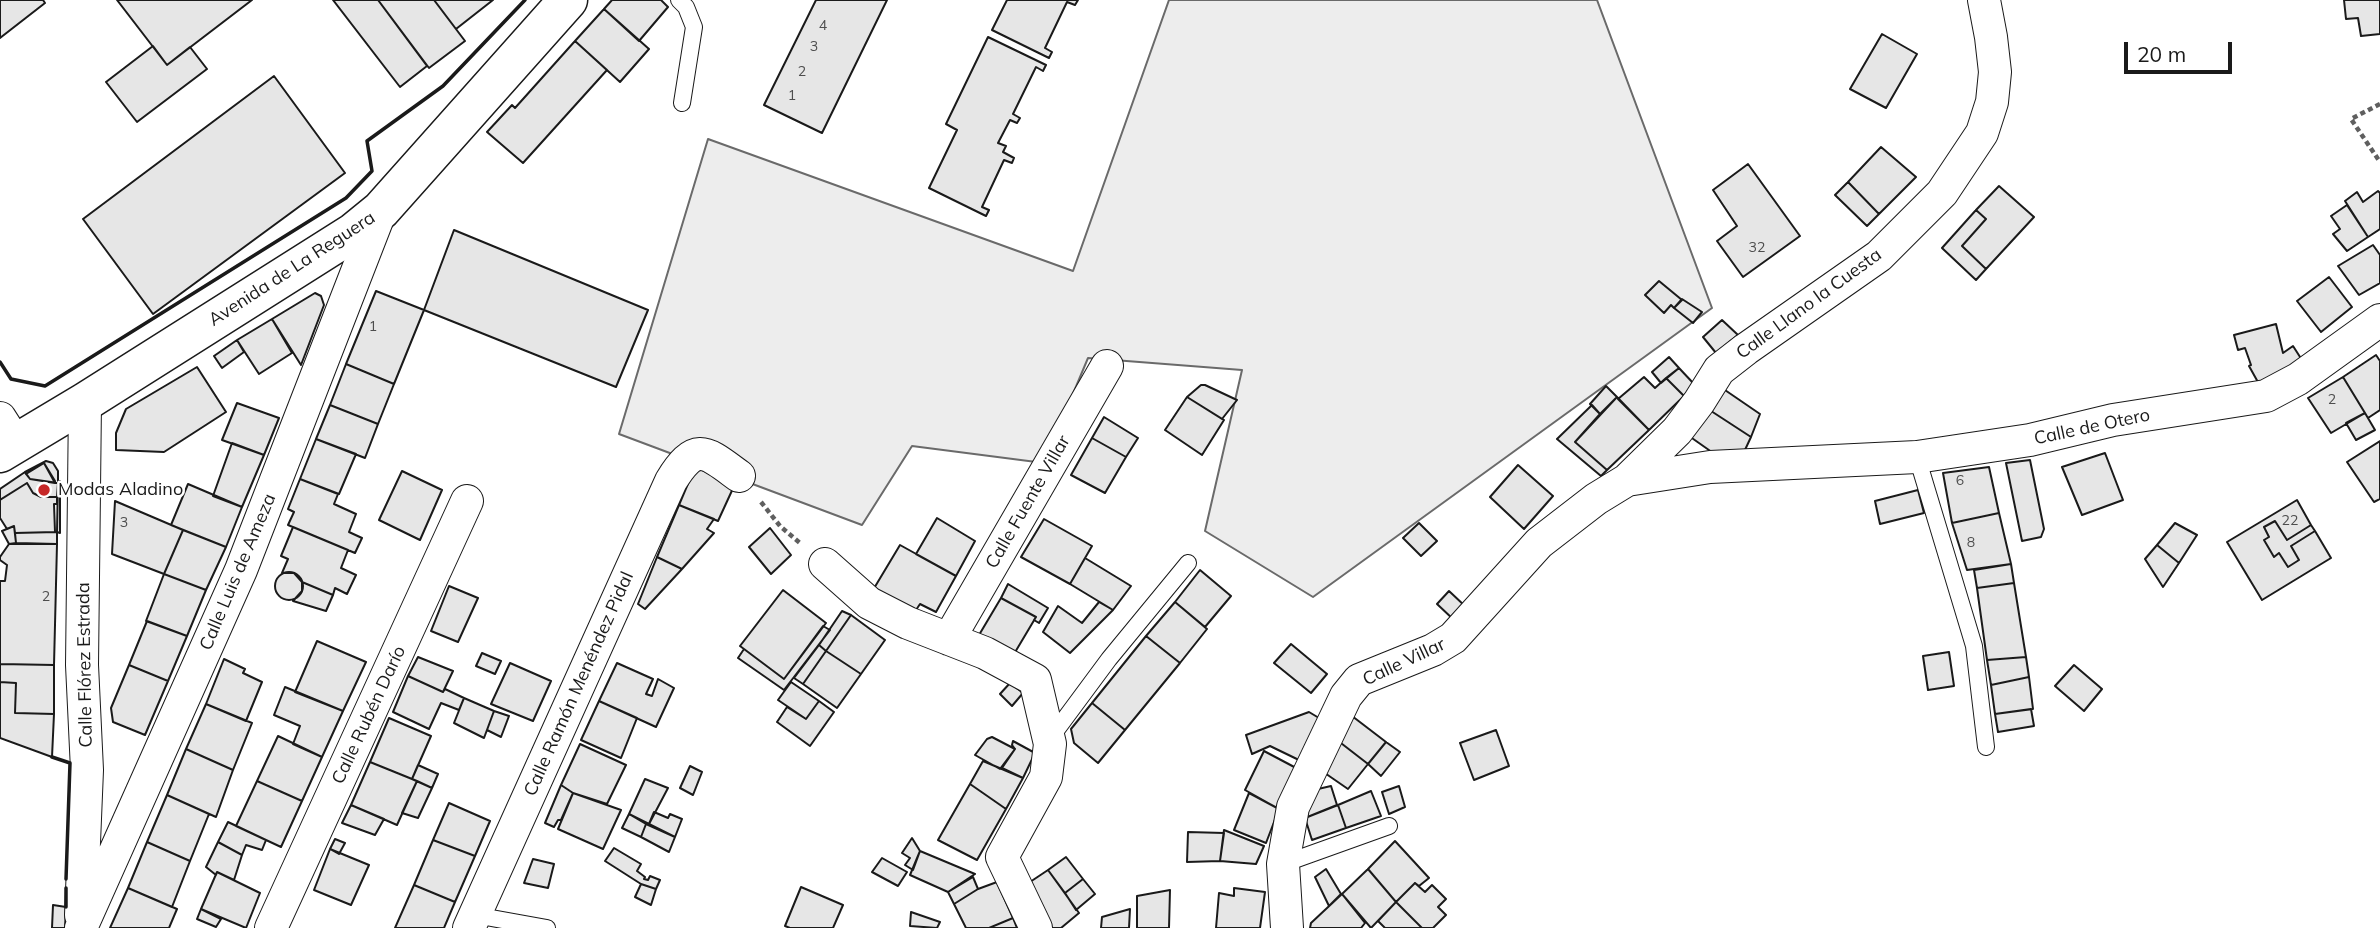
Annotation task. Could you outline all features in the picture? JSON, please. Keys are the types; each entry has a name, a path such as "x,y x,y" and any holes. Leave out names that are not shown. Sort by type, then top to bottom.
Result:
{"street":[{"name":"Avenida de La Reguera","path":"5,438 85,402 354,232 381,210 568,0"},
{"name":"Calle Llano la Cuesta","path":"1628,480 1677,431 1719,370 1879,257 1942,194 1982,133 1992,102 1995,72 1984,0"},
{"name":"Calle Luis de Ameza","path":"81,928 241,570 381,210"},
{"name":"Calle de Otero","path":"1628,480 1710,467 1917,457 2030,440 2113,421 2266,396 2298,379 2380,320"},
{"name":"Calle Fuente Villar","path":"949,639 1107,366"},
{"name":"Calle Flórez Estrada","path":"81,928 87,770 82,665 85,402"},
{"name":"Calle Ramón Menéndez Pidal","path":"472,922 671,481 681,465 694,454 704,453 740,475"},
{"name":"Calle Villar","path":"1287,928 1283,864 1293,807 1346,696 1359,680 1433,650 1453,638 1539,543 1596,499 1628,480"},
{"name":"Calle Rubén Darío","path":"271,928 467,501"},
{"path":"825,564 869,603 908,623 985,653 1035,680 1049,740 1046,777 1002,857 1036,928"}],"lane":[{"path":"679,0 686,7 694,27 682,103"},
{"path":"1917,457 1973,646 1986,747"},
{"path":"1049,740 1109,659 1188,563"},
{"path":"1283,864 1389,826"},
{"path":"472,922 547,928"}],"path":[{"path":"2380,104 2351,119 2380,162"},
{"path":"740,475 780,526 825,564"}],"shaded area":[{"path":"1169,0 1597,0 1712,308 1313,597 1205,531 1242,370 1088,358 1044,463 912,446 862,525 619,434 708,139 1073,271"}],"building":[{"path":"0,0 43,0 45,3 0,38"},
{"path":"117,0 252,0 167,65"},
{"path":"333,0 378,0 427,66 400,87"},
{"path":"378,0 434,0 465,41 429,68"},
{"path":"434,0 493,0 456,29"},
{"path":"612,0 661,0 668,7 639,41 604,9"},
{"path":"816,0 887,0 822,133 764,105"},
{"path":"1007,0 1078,0 1075,5 1067,2 1045,48 1052,52 1049,58 992,30"},
{"path":"2344,0 2380,0 2380,34 2361,36 2358,18 2346,19"},
{"path":"604,9 649,49 620,82 575,41"},
{"path":"1882,34 1917,54 1886,108 1850,89"},
{"path":"988,37 1046,65 1043,71 1036,67 1013,114 1020,118 1017,123 1010,120 998,143 1006,146 1003,152 1014,158 1012,163 1004,160 982,207 989,210 986,216 929,188 957,130 946,124"},
{"path":"575,41 607,70 523,163 487,132 512,105 515,108"},
{"path":"153,46 167,65 190,47 207,69 137,122 106,82"},
{"path":"274,76 345,173 153,314 83,219"},
{"path":"1881,147 1916,177 1879,214 1848,182"},
{"path":"1748,164 1800,236 1743,277 1717,241 1737,226 1713,190"},
{"path":"1848,182 1879,214 1867,226 1835,195"},
{"path":"1999,186 2034,217 1986,269 1962,246 1986,219 1976,210"},
{"path":"2378,191 2380,229 2368,237 2345,201 2357,192 2363,202"},
{"path":"2347,205 2368,237 2347,251 2333,234 2340,229 2331,216"},
{"path":"1976,210 1986,219 1962,246 1986,269 1976,280 1942,248"},
{"path":"454,230 648,310 616,387 424,310"},
{"path":"2373,245 2380,255 2380,283 2359,295 2338,266"},
{"path":"2329,277 2352,307 2321,332 2297,301"},
{"path":"1659,281 1682,300 1674,308 1671,305 1664,313 1645,295"},
{"path":"376,291 424,310 394,384 346,364"},
{"path":"315,293 321,296 324,305 301,365 272,319"},
{"path":"1682,299 1702,312 1693,323 1674,308"},
{"path":"272,319 292,353 259,374 237,340"},
{"path":"1722,320 1738,335 1716,353 1703,337"},
{"path":"2276,324 2283,353 2293,346 2302,360 2259,384 2249,366 2251,365 2245,348 2238,350 2234,335"},
{"path":"237,340 244,352 222,368 214,356"},
{"path":"2376,355 2380,361 2380,410 2368,418 2343,377"},
{"path":"1669,357 1679,368 1661,383 1652,372"},
{"path":"346,364 394,384 378,424 330,405"},
{"path":"197,367 226,412 164,452 116,450 116,433 126,409"},
{"path":"1679,368 1694,384 1684,396 1666,378"},
{"path":"1644,377 1655,388 1666,378 1684,396 1649,430 1618,399"},
{"path":"2343,377 2365,413 2331,433 2308,398"},
{"path":"1201,385 1237,400 1222,419 1187,397"},
{"path":"1606,386 1617,397 1600,414 1590,404"},
{"path":"1722,388 1760,414 1751,437 1708,409"},
{"path":"1187,397 1224,420 1202,455 1165,430"},
{"path":"1617,397 1649,430 1607,470 1575,442"},
{"path":"237,403 279,418 264,455 222,440"},
{"path":"330,405 378,424 365,458 316,439"},
{"path":"1592,405 1600,414 1575,442 1607,470 1601,476 1557,439"},
{"path":"1708,409 1751,437 1744,452 1716,455 1689,436"},
{"path":"2365,413 2375,430 2356,440 2346,423"},
{"path":"1104,417 1138,438 1126,457 1092,438"},
{"path":"1092,438 1126,457 1105,493 1071,475"},
{"path":"316,439 356,454 339,494 300,479"},
{"path":"2380,441 2380,499 2374,502 2347,462"},
{"path":"232,443 264,455 242,507 213,496"},
{"path":"2105,453 2123,500 2082,515 2062,467"},
{"path":"2030,460 2044,529 2041,537 2022,541 2006,463"},
{"path":"46,461 53,463 58,471 58,483 55,483 44,463 26,474 25,472"},
{"path":"44,463 55,483 30,479 26,474"},
{"path":"1518,465 1553,496 1524,529 1490,497"},
{"path":"695,467 735,484 718,521 679,505"},
{"path":"1989,467 1999,513 1952,523 1943,473"},
{"path":"402,471 442,490 420,540 379,520"},
{"path":"25,472 30,479 58,483 57,497 41,497 33,493 27,483 0,500 0,489"},
{"path":"300,479 338,494 334,504 356,514 349,532 362,538 355,553 288,525 294,512 288,509"},
{"path":"60,481 60,533 57,532"},
{"path":"27,483 33,493 41,497 57,497 57,504 54,504 55,532 15,533 14,526 7,529 0,518 0,500"},
{"path":"188,484 242,507 226,547 171,525"},
{"path":"1918,490 1924,513 1880,524 1875,501"},
{"path":"2297,500 2311,525 2287,540 2275,521 2264,527 2269,537 2264,540 2274,557 2279,553 2288,567 2299,560 2291,546 2315,531 2331,558 2262,600 2227,542"},
{"path":"115,501 183,530 164,574 112,554"},
{"path":"679,505 714,519 707,529 714,533 682,569 657,557"},
{"path":"1999,513 2011,564 1967,570 1952,523"},
{"path":"937,518 975,541 956,576 916,554"},
{"path":"1044,519 1092,546 1070,584 1021,557"},
{"path":"2275,521 2287,540 2311,525 2315,531 2291,546 2299,560 2288,567 2279,553 2274,557 2264,540 2269,537 2264,527"},
{"path":"1419,523 1437,541 1421,556 1403,538"},
{"path":"2175,523 2197,535 2179,563 2157,545"},
{"path":"14,526 16,543 9,544 2,531"},
{"path":"293,527 348,550 341,568 356,575 347,594 335,588 333,595 302,582 294,573 282,573 288,559 281,556"},
{"path":"770,528 791,555 771,574 749,547"},
{"path":"183,530 226,547 206,590 164,574"},
{"path":"57,532 57,544 16,543 15,533"},
{"path":"9,544 57,544 54,665 0,664 0,581 5,581 7,565 0,557"},
{"path":"900,545 956,576 936,612 920,604 916,610 873,590"},
{"path":"2157,545 2179,563 2163,587 2145,559"},
{"path":"657,557 682,569 645,609 638,604"},
{"path":"1085,558 1131,586 1113,610 1070,584"},
{"path":"2011,564 2014,583 1977,588 1974,570"},
{"path":"1200,570 1231,596 1205,627 1175,602"},
{"path":"289,572 299,576 303,586 299,596 289,600 279,596 275,586 279,576"},
{"path":"164,574 206,590 187,636 146,621"},
{"path":"302,582 333,595 326,611 293,601 302,591"},
{"path":"2014,583 2026,657 1987,660 1977,588"},
{"path":"1008,584 1048,608 1039,623 1034,620 1036,617 1001,598"},
{"path":"449,586 478,598 458,642 431,631"},
{"path":"783,590 826,623 784,679 740,646"},
{"path":"1449,591 1466,607 1454,620 1437,604"},
{"path":"1001,598 1036,617 1014,654 979,635"},
{"path":"1099,602 1113,610 1070,653 1043,632 1058,606 1082,623"},
{"path":"1175,602 1207,629 1180,663 1146,636"},
{"path":"842,611 851,615 826,651 819,645"},
{"path":"851,615 885,640 861,674 826,651"},
{"path":"147,621 187,636 168,681 129,665"},
{"path":"823,626 830,630 784,690 738,658 744,649 784,679"},
{"path":"1146,636 1180,663 1125,730 1092,703"},
{"path":"317,641 366,662 343,711 295,692"},
{"path":"1291,644 1327,674 1311,693 1274,663"},
{"path":"819,645 826,651 803,684 794,678"},
{"path":"826,651 861,674 837,708 803,684"},
{"path":"1949,652 1954,686 1928,690 1923,656"},
{"path":"482,653 501,661 495,674 476,666"},
{"path":"418,657 453,671 443,692 408,676"},
{"path":"2026,657 2029,677 1991,685 1987,660"},
{"path":"224,659 245,669 243,673 262,682 246,721 206,704"},
{"path":"510,663 551,681 533,721 491,704"},
{"path":"617,663 653,679 646,694 652,696 658,679 674,688 656,727 599,701"},
{"path":"0,664 54,665 54,714 15,713 16,683 0,682"},
{"path":"129,665 168,681 145,735 113,722 111,708"},
{"path":"2074,665 2102,689 2084,711 2055,686"},
{"path":"408,676 464,698 459,710 441,703 429,729 393,712"},
{"path":"2029,677 2033,709 1995,714 1991,685"},
{"path":"0,682 16,683 15,713 54,714 52,757 0,738"},
{"path":"791,682 819,701 806,719 778,700"},
{"path":"1010,683 1023,693 1012,706 1000,694"},
{"path":"285,687 343,711 322,757 293,744 300,726 274,715"},
{"path":"464,698 494,711 484,738 454,723"},
{"path":"599,701 637,718 621,758 581,740"},
{"path":"819,701 834,712 810,746 777,722 787,707 806,719"},
{"path":"1092,703 1125,730 1098,763 1074,743 1071,729"},
{"path":"206,704 252,723 233,770 186,749"},
{"path":"2031,709 2034,726 1998,732 1995,714"},
{"path":"494,711 509,716 501,737 487,730"},
{"path":"1309,712 1319,718 1301,761 1270,746 1252,754 1246,735"},
{"path":"1352,716 1386,742 1368,764 1337,740"},
{"path":"389,718 431,736 412,779 370,762"},
{"path":"1496,730 1509,766 1474,780 1460,743"},
{"path":"278,736 322,757 302,801 257,781"},
{"path":"992,737 1015,749 1000,769 975,755 987,739"},
{"path":"1337,740 1368,764 1348,789 1319,769"},
{"path":"1013,741 1035,753 1023,778 1002,768 1015,749"},
{"path":"1386,742 1400,752 1381,776 1368,764"},
{"path":"580,744 626,765 607,804 573,793 561,785"},
{"path":"186,749 233,770 216,817 167,795"},
{"path":"1264,751 1298,769 1279,809 1245,790"},
{"path":"983,761 1023,778 1006,809 970,784"},
{"path":"370,762 417,781 397,825 351,805"},
{"path":"418,765 438,774 432,788 412,779"},
{"path":"690,766 702,772 693,795 680,788"},
{"path":"645,779 668,788 649,824 629,814"},
{"path":"257,781 302,801 281,847 236,826"},
{"path":"417,781 432,788 418,818 402,813"},
{"path":"970,784 1006,809 977,860 938,840"},
{"path":"561,785 573,793 561,820 558,820 554,827 545,823"},
{"path":"1331,786 1337,805 1305,818 1305,792"},
{"path":"1399,786 1405,807 1389,814 1382,792"},
{"path":"1371,791 1381,816 1346,828 1338,805"},
{"path":"573,793 621,810 603,849 558,829"},
{"path":"1249,793 1279,809 1266,843 1234,830"},
{"path":"167,795 209,814 190,861 147,842"},
{"path":"449,803 490,821 475,856 433,840"},
{"path":"351,805 384,819 375,835 342,823"},
{"path":"1338,805 1346,828 1312,840 1305,818"},
{"path":"654,812 668,818 670,814 682,819 675,837 649,824"},
{"path":"629,814 646,824 641,837 622,828"},
{"path":"228,822 266,840 262,850 246,845 242,855 218,842"},
{"path":"646,824 675,837 669,852 641,837"},
{"path":"1224,830 1264,846 1256,864 1220,861"},
{"path":"1188,832 1224,833 1220,861 1187,862"},
{"path":"912,838 920,851 913,870 905,865 910,858 902,853"},
{"path":"335,839 345,843 339,854 330,849"},
{"path":"433,840 475,856 455,902 414,885"},
{"path":"1395,841 1429,878 1419,886 1415,883 1396,902 1368,869"},
{"path":"147,842 190,861 172,907 128,888"},
{"path":"218,842 242,855 234,880 217,872 216,875 206,867"},
{"path":"614,848 641,864 637,871 644,879 648,880 650,876 660,880 656,889 641,884 605,861"},
{"path":"330,849 369,865 351,905 314,890"},
{"path":"920,851 975,874 948,892 910,875"},
{"path":"1066,857 1083,879 1065,893 1048,870"},
{"path":"882,858 907,872 898,886 872,872"},
{"path":"533,859 554,864 548,888 524,883"},
{"path":"1326,869 1341,894 1329,906 1315,877"},
{"path":"1368,869 1396,902 1371,928 1342,894"},
{"path":"1048,870 1079,913 1061,928 1049,928 1027,884"},
{"path":"217,872 260,893 246,928 201,909"},
{"path":"973,877 978,889 954,904 948,892"},
{"path":"1083,879 1095,894 1076,910 1065,893"},
{"path":"997,882 1013,918 989,928 966,928 954,904 978,889"},
{"path":"1415,883 1425,892 1432,885 1446,899 1438,907 1446,915 1433,928 1422,928 1396,902"},
{"path":"641,884 656,889 651,905 635,897"},
{"path":"414,885 455,902 444,928 395,928"},
{"path":"801,887 843,905 833,928 785,926"},
{"path":"128,888 177,909 169,928 110,928"},
{"path":"1234,888 1265,892 1260,928 1216,928 1219,893 1234,896"},
{"path":"1170,890 1169,928 1137,928 1137,896"},
{"path":"1342,894 1365,923 1361,928 1310,928 1311,923"},
{"path":"1396,902 1422,928 1385,928 1378,921"},
{"path":"53,905 66,907 65,928 52,928"},
{"path":"201,909 221,919 216,927 197,919"},
{"path":"1130,909 1129,928 1101,928 1102,917"},
{"path":"911,912 940,922 937,928 910,926"},
{"path":"1013,918 1017,928 989,928"}],"wall":[{"path":"0,362 11,379 45,386 346,198 372,171 367,141 443,86 525,0"},
{"path":"52,757 70,763 66,879"},
{"path":"66,888 66,907"}],"place":[{"name":"Modas Aladino","path":"44,490"}]}
